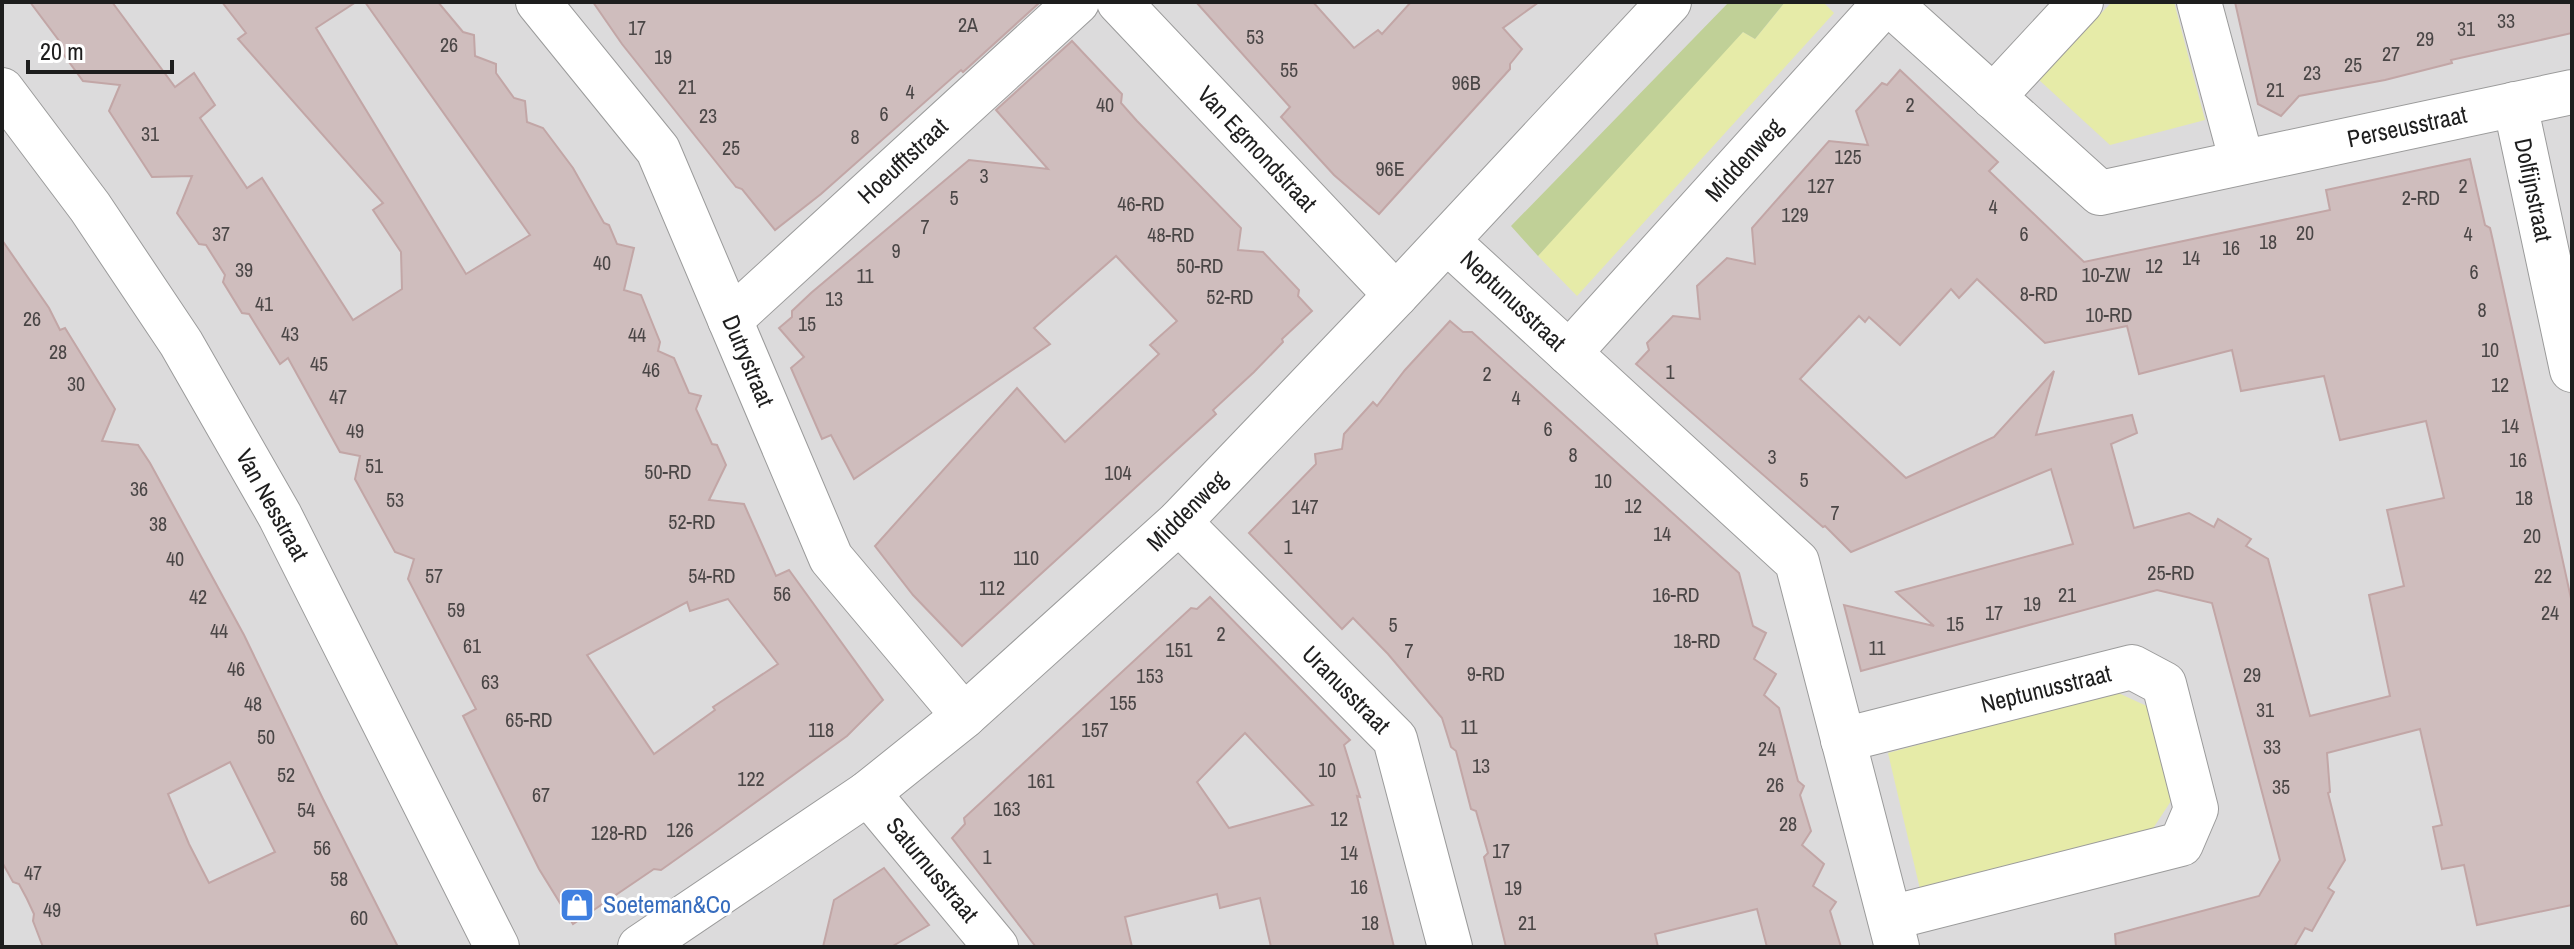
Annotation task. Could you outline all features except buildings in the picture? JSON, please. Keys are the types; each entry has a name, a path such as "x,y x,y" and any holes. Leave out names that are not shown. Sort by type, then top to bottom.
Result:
{"street":[{"name":"Dutrystraat","path":"538,2 658,150 831,558 964,716"},
{"name":"Hoeufftstraat","path":"730,320 1077,2"},
{"name":"Van Egmondstraat","path":"1119,2 1396,295"},
{"name":"Middenweg","path":"640,947 868,793 964,716 1179,522 1669,2"},
{"name":"Middenweg","path":"1569,353 1887,2"},
{"name":"Perseusstraat","path":"1887,2 2100,193 2572,92"},
{"path":"1993,97 2081,2"},
{"path":"2199,2 2242,162"},
{"name":"Van Nesstraat","path":"2,90 90,207 188,356 280,516 497,947"},
{"name":"Dolfijnstraat","path":"2515,104 2572,370"},
{"name":"Neptunusstraat","path":"1447,241 1797,562 1843,740 1893,933 2181,844 2196,809 2164,684 2132,667 1843,740"},
{"name":"Uranusstraat","path":"1179,522 1395,739 1450,947"},
{"name":"Saturnusstraat","path":"868,793 996,947"}],"shaded area":[{"path":"2,2 2572,2 2572,947 2,947"}],"green space":[{"path":"1729,2 1785,2 1755,39 1743,32 1538,256 1511,226"},
{"path":"1785,2 1823,2 1834,13 1577,296 1538,256 1663,114 1743,32 1755,39"},
{"path":"2112,2 2174,2 2205,120 2110,145 2038,79"},
{"path":"2114,691 2151,708 2173,798 2150,833 1920,889 1888,753"}],"place":[{"name":"Soeteman&Co","path":"577,905"}]}
